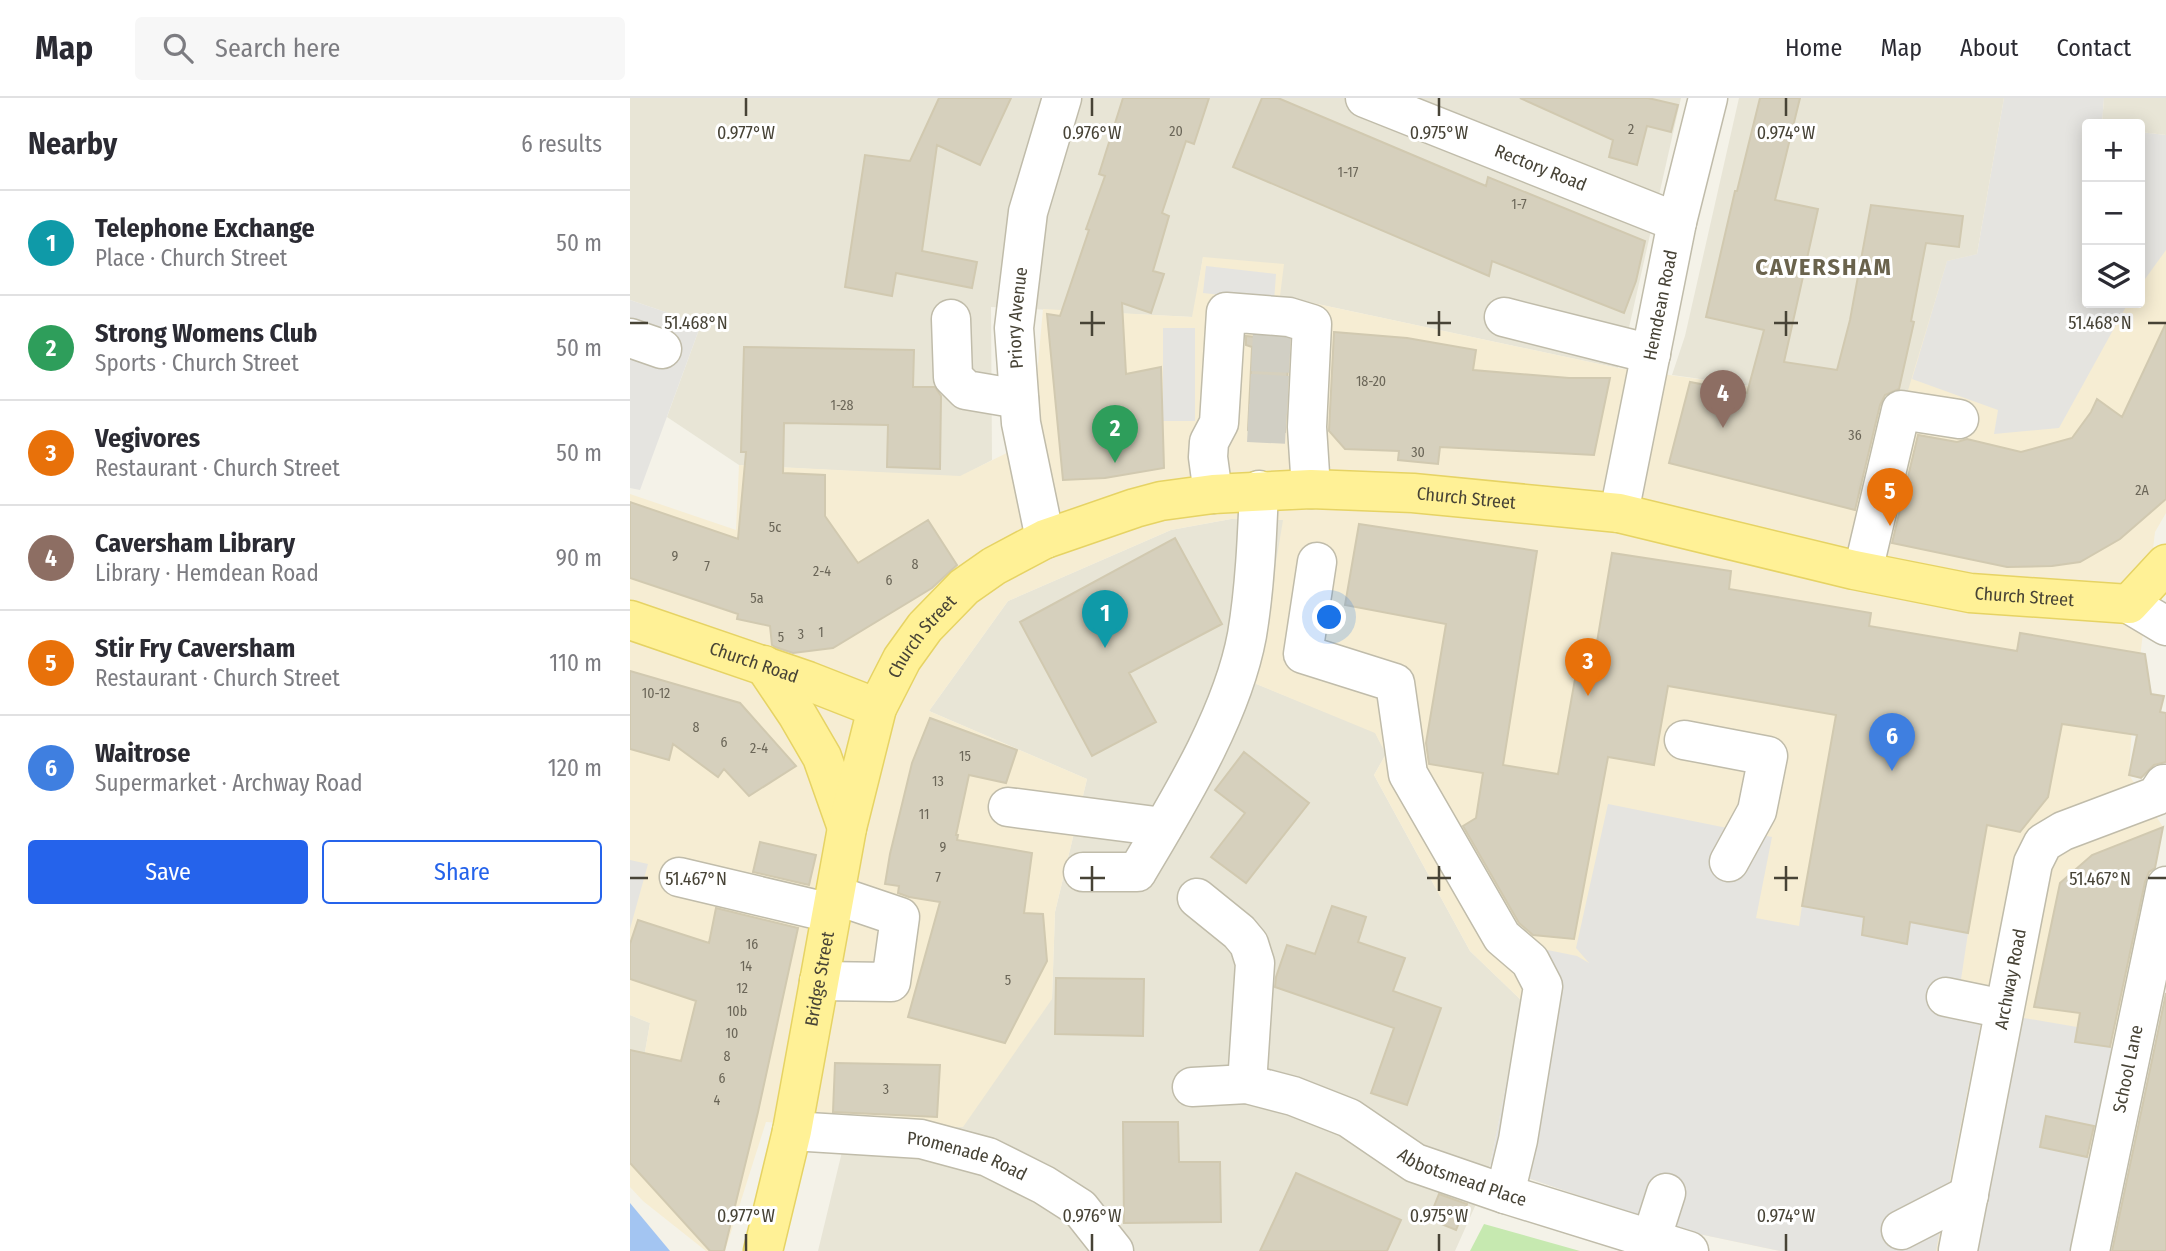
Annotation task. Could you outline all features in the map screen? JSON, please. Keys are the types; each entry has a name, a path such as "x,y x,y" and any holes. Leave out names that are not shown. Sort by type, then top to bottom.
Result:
{"main road":[{"name":"Church Street","path":"877,708 902,659 925,627 964,587 994,566 1045,539 1135,508 1161,501 1259,490 1413,493 1619,513 1863,571 1970,593 2129,604"},
{"path":"2129,604 2166,564"},
{"name":"Church Road","path":"630,620 764,665 877,708"},
{"path":"764,665 822,757 847,828"},
{"name":"Bridge Street","path":"763,1251 792,1131 847,828 877,708"}],"street":[{"name":"Priory Avenue","path":"1045,539 1021,423 1014,328 1028,212 1062,98"},
{"name":"Rectory Road","path":"1365,98 1677,222"},
{"name":"Hemdean Road","path":"1619,513 1677,222 1708,98"},
{"path":"1213,494 1208,457 1209,442 1235,408 1238,351 1226,312 1289,317 1312,324 1302,355 1298,411 1311,489"},
{"path":"1504,317 1651,354"},
{"path":"951,319 953,377 966,390 1019,399"},
{"path":"1863,571 1901,410 1959,419"},
{"path":"1083,872 1137,872 1187,787 1233,688 1247,636 1255,571 1259,490"},
{"path":"1317,562 1303,654 1395,683 1408,774 1502,937 1530,961 1543,986 1518,1140 1505,1194"},
{"path":"2129,604 2166,626"},
{"path":"1684,740 1768,756 1757,811 1729,862"},
{"name":"Archway Road","path":"1958,1250 2033,863 2043,843 2063,831 2162,796"},
{"path":"1008,807 1163,827"},
{"path":"679,877 900,917 891,982 819,981"},
{"name":"School Lane","path":"2090,1251 2166,886"},
{"path":"1197,898 1250,944 1255,963 1247,1084"},
{"path":"1946,997 2004,1009"},
{"name":"Abbotsmead Place","path":"1192,1087 1247,1084 1293,1096 1349,1118 1415,1163 1689,1251"},
{"name":"Promenade Road","path":"792,1131 921,1139 988,1157 1044,1185 1080,1208 1114,1251"},
{"path":"1651,1240 1666,1193"},
{"path":"1901,1230 1969,1195"}],"shaded area":[{"path":"630,98 1681,98 1618,368 1280,296 1203,257 1193,317 991,307 992,460 960,477 739,465 667,417 701,324 630,300"},
{"path":"1739,98 2004,98 1977,254 1903,407 1672,375 1685,336"},
{"path":"2004,98 2104,98 2102,119 2082,119 2082,308 2145,308 2145,133 2166,135 2166,513 2155,532 2132,725 2129,775 2163,827 2081,1251 1780,1251 1699,1234 1490,1165 1523,1002 1470,951 1374,775 1386,754 1375,733 1249,681 1264,634 1283,520 1231,519 1171,530 1008,601 929,711 1087,779 1055,912 1052,999 963,1127 848,1127 766,1122 725,1251 706,1251 643,1201 630,1187 630,1139 650,1023 630,1015 630,494 736,530 739,465 960,476 1031,441 1043,309 1192,317 1203,257 1284,264 1280,296 1618,368 1903,407 1947,261 1977,254"},
{"path":"2004,98 2104,98 2102,119 2082,119 2082,308 2125,308 2059,428 1994,434 1998,410 1912,379 1947,261 1977,254"},
{"path":"2104,98 2166,98 2166,135 2145,133 2145,119 2102,119"},
{"path":"2145,133 2166,135 2166,250 2145,279"},
{"path":"1206,266 1276,274 1274,301 1203,293"},
{"path":"630,300 701,324 640,490 630,488"},
{"path":"1163,328 1195,328 1195,421 1163,421"},
{"path":"1231,519 1284,520 1264,634 1249,681 1375,732 1386,754 1374,775 1470,951 1523,1002 1490,1165 1455,1251 818,1251 848,1127 1052,999 1055,912 1087,779 929,711 1008,601 1171,530"},
{"path":"1608,804 1772,837 1756,918 1799,926 1802,906 1864,917 1862,935 1906,944 1910,922 1968,933 1960,986 1987,992 1936,1251 1780,1251 1699,1234 1490,1165 1533,947 1577,956 1589,963 1576,948"},
{"path":"630,860 648,864 630,929"},
{"path":"630,1015 650,1023 630,1139"},
{"path":"2018,1017 2077,1027 2075,1042 2121,1049 2104,1128 2046,1116 2040,1146 2098,1159 2081,1251 1976,1251"}],"green space":[{"path":"1484,1224 1580,1251 1470,1251"}],"water":[{"path":"630,1203 670,1251 630,1251"}],"building":[{"path":"939,98 1011,98 980,165 937,145 922,251 977,262 972,288 896,273 892,296 845,287 865,155 910,161"},
{"path":"1123,98 1209,98 1194,144 1186,141 1162,213 1169,216 1153,271 1164,274 1151,313 1122,303 1126,374 1161,367 1164,468 1105,478 1063,480 1047,314 1060,316 1105,176 1099,174"},
{"path":"1262,98 1278,98 1486,186 1488,177 1645,241 1636,281 1624,313 1492,261 1489,276 1233,167"},
{"path":"1520,98 1648,98 1678,105 1671,132 1647,126 1637,165 1609,157 1613,140"},
{"path":"1760,98 1800,98 1775,200 1818,209 1784,362 1837,370 1850,320 1871,205 1963,216 1959,247 1926,243 1911,321 1914,322 1899,389 1885,395 1880,405 1855,510 1669,463 1690,382 1747,393 1764,330 1706,317"},
{"path":"2166,323 2166,499 2120,539 2080,562 2007,567 1892,543 1918,435 1957,442 1967,439 2021,452 2072,438 2097,399 2122,417"},
{"path":"1334,332 1407,338 1476,350 1473,370 1569,378 1610,378 1594,455 1440,447 1438,464 1398,460 1399,451 1345,449 1329,431"},
{"path":"1246,336 1289,340 1285,432 1248,430 1252,347 1246,345"},
{"path":"744,347 914,350 913,387 935,387 941,396 940,469 887,467 888,425 784,423 783,473 825,475 825,516 858,563 928,520 957,565 932,588 833,648 793,653 775,647 772,645 770,626 737,619 738,614 630,578 630,502 738,539 746,452 741,452"},
{"path":"1359,524 1537,551 1503,765 1558,774 1579,657 1594,660 1612,553 1731,571 1729,589 1871,613 1869,626 2017,651 2020,633 2145,654 2151,694 2164,696 2160,712 2166,713 2166,762 2154,765 2141,778 2129,775 2137,735 2062,724 2048,797 2020,832 1987,825 1968,933 1910,922 1907,944 1862,935 1864,917 1802,906 1836,715 1668,686 1654,765 1608,757 1574,939 1533,935 1519,923 1463,826 1476,818 1483,773 1429,764 1426,743 1446,624 1345,605"},
{"path":"1175,538 1222,624 1129,673 1156,722 1092,756 1020,622"},
{"path":"630,671 740,703 796,766 749,796 724,769 718,777 673,744 669,760 630,749"},
{"path":"930,718 1017,750 1006,783 969,775 956,835 957,840 1032,853 1024,913 1043,914 1047,961 1005,1043 908,1017 940,902 909,897 898,893 899,886 885,884 912,763"},
{"path":"1244,752 1309,803 1246,883 1211,857 1245,813 1215,790"},
{"path":"2163,827 2155,868 2149,872 2145,882 2110,1047 2075,1042 2080,1013 2034,1007 2060,883 2092,855"},
{"path":"760,842 816,855 809,885 753,872"},
{"path":"1332,906 1366,917 1358,942 1405,958 1393,991 1441,1008 1407,1105 1371,1093 1394,1028 1275,987 1287,945 1315,954"},
{"path":"716,908 798,928 758,1112 724,1251 710,1251 630,1163 630,1050 681,1061 696,1001 630,979 630,944 638,920 709,943"},
{"path":"1056,978 1144,979 1143,1036 1055,1034"},
{"path":"2166,993 2166,1251 2112,1251"},
{"path":"835,1063 940,1065 937,1117 833,1112"},
{"path":"2046,1116 2094,1126 2087,1157 2040,1147"},
{"path":"1123,1122 1178,1122 1179,1162 1220,1162 1221,1222 1124,1223"},
{"path":"1296,1173 1401,1220 1387,1251 1260,1251"},
{"path":"1439,1194 1467,1204 1456,1230 1429,1219"}],"tunnel":[{"path":"1252,352 1292,354"},
{"path":"1250,393 1290,395"},
{"path":"1248,423 1288,425"}],"place":[{"name":"Caversham Library","path":"1723,428"},
{"name":"Strong Womens Club","path":"1115,463"},
{"name":"Stir Fry Caversham","path":"1890,526"},
{"name":"Telephone Exchange","path":"1105,648"},
{"name":"Vegivores","path":"1588,696"},
{"name":"Waitrose","path":"1892,771"}],"district":[{"name":"CAVERSHAM","path":"1824,267"}]}
